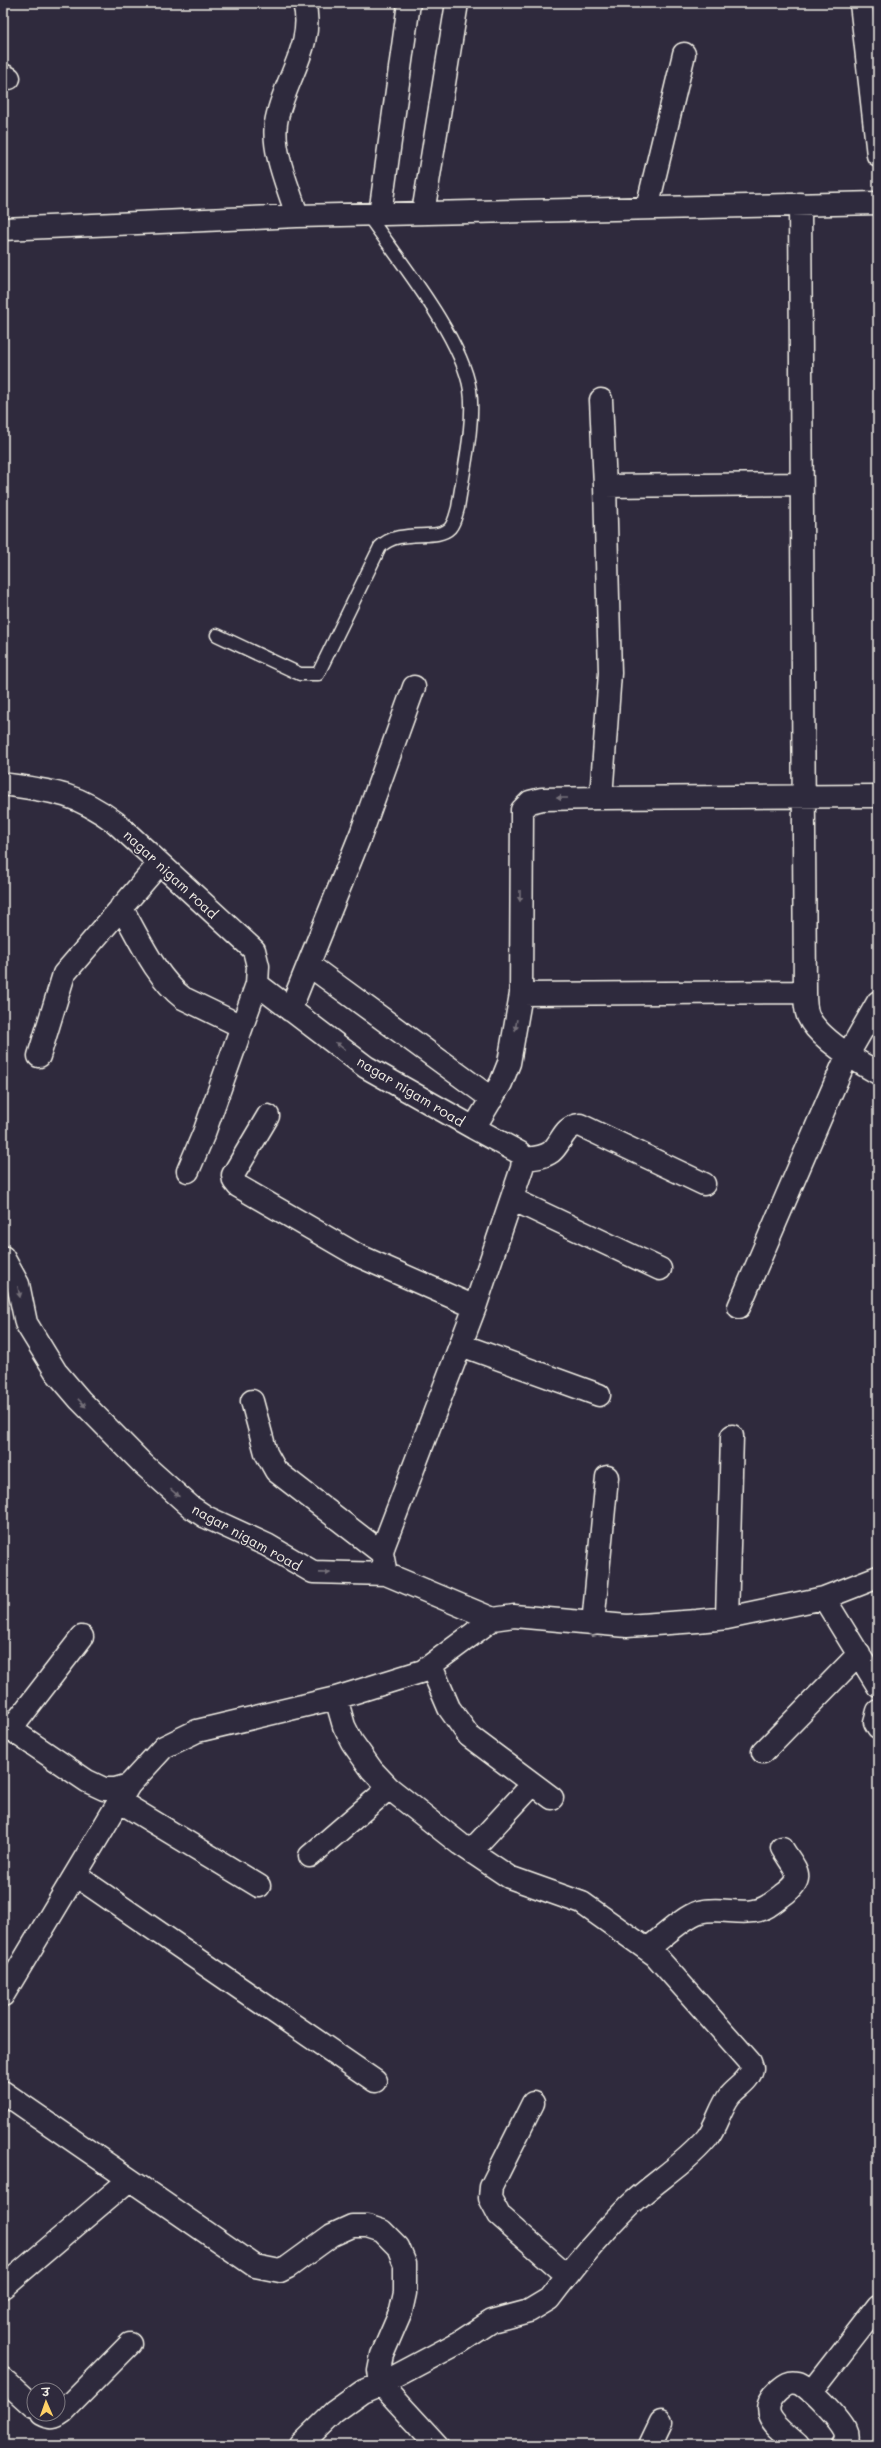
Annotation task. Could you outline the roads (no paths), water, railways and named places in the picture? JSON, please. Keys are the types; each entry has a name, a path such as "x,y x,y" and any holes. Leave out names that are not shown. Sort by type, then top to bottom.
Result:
{"street":[{"path":"297,216 276,135 280,108 307,27 304,3"},
{"path":"374,214 409,3"},
{"path":"423,213 457,3"},
{"path":"861,3 878,155"},
{"path":"647,208 684,54"},
{"path":"3,229 297,216 878,203"},
{"path":"800,204 800,484 805,1006 809,1018 847,1056 878,1073"},
{"path":"601,400 610,673 601,798"},
{"path":"605,486 800,484"},
{"path":"290,1010 361,834 414,687"},
{"name":"nagar nigam road","path":"3,784 56,792 91,805 115,822 254,950 258,966 257,984 290,1010 304,1018 366,1067 474,1128 501,1083 509,1063 521,994 522,810 530,802 542,799 803,798 878,796"},
{"path":"39,1056 64,974 159,864"},
{"path":"121,907 160,973 176,992 183,998 241,1026"},
{"path":"309,965 492,1099"},
{"path":"188,1171 204,1133 257,984"},
{"path":"521,994 805,992"},
{"path":"739,1307 847,1056 878,1002"},
{"path":"268,1116 233,1175 234,1181 238,1186 357,1255 475,1307"},
{"path":"523,1159 540,1156 551,1151 567,1129 580,1125 704,1184"},
{"path":"252,1401 266,1453 276,1471 384,1564 475,1307 522,1168 523,1159 520,1153 512,1147 474,1128"},
{"path":"512,1199 660,1269"},
{"name":"nagar nigam road","path":"3,1256 18,1284 26,1323 56,1372 80,1400 143,1464 191,1507 206,1517 267,1545 313,1572 384,1564 493,1619"},
{"path":"461,1345 599,1394"},
{"path":"727,1618 732,1436"},
{"path":"593,1624 607,1477"},
{"path":"3,1995 124,1793 164,1746 180,1738 197,1731 336,1698 423,1671 432,1666 493,1619 514,1616 627,1626 727,1618 824,1598 878,1577"},
{"path":"824,1598 878,1686"},
{"path":"82,1637 7,1726 87,1781 104,1789 115,1789 124,1793 259,1886"},
{"path":"763,1752 859,1654"},
{"path":"432,1666 449,1708 470,1736 552,1798"},
{"path":"300,2445 334,2412 362,2392 382,2384 460,2342 492,2320 540,2306 597,2238 630,2206 684,2162 706,2139 715,2126 730,2096 751,2074 750,2062 662,1962 647,1949 582,1903 509,1877 471,1851 389,1788 372,1770 352,1742 344,1726 336,1698"},
{"path":"878,1711 875,1722 878,1727"},
{"path":"471,1851 534,1784"},
{"path":"310,1856 389,1788"},
{"path":"647,1949 697,1913 717,1910 754,1911 768,1906 794,1888 798,1882 798,1876 782,1848"},
{"path":"75,1875 375,2080"},
{"path":"3,2092 255,2266 266,2270 280,2271 288,2267 332,2235 352,2226 367,2226 382,2231 398,2247 405,2264 405,2286 401,2311 382,2354 379,2370 382,2384 437,2445"},
{"path":"533,2103 492,2187 490,2198 499,2216 567,2275"},
{"path":"3,2287 129,2180"},
{"path":"812,2392 878,2306"},
{"path":"66,2409 130,2344"},
{"path":"3,2379 26,2400"},
{"path":"798,2445 772,2421 768,2412 770,2399 786,2384 798,2383 805,2385 812,2392 846,2431 847,2440 844,2445"},
{"path":"650,2445 661,2422"}],"lane":[{"path":"217,635 300,674 318,674 380,547 387,540 395,537 440,532 449,529 454,521 458,508 470,412 470,390 465,369 436,315 374,214"}]}
